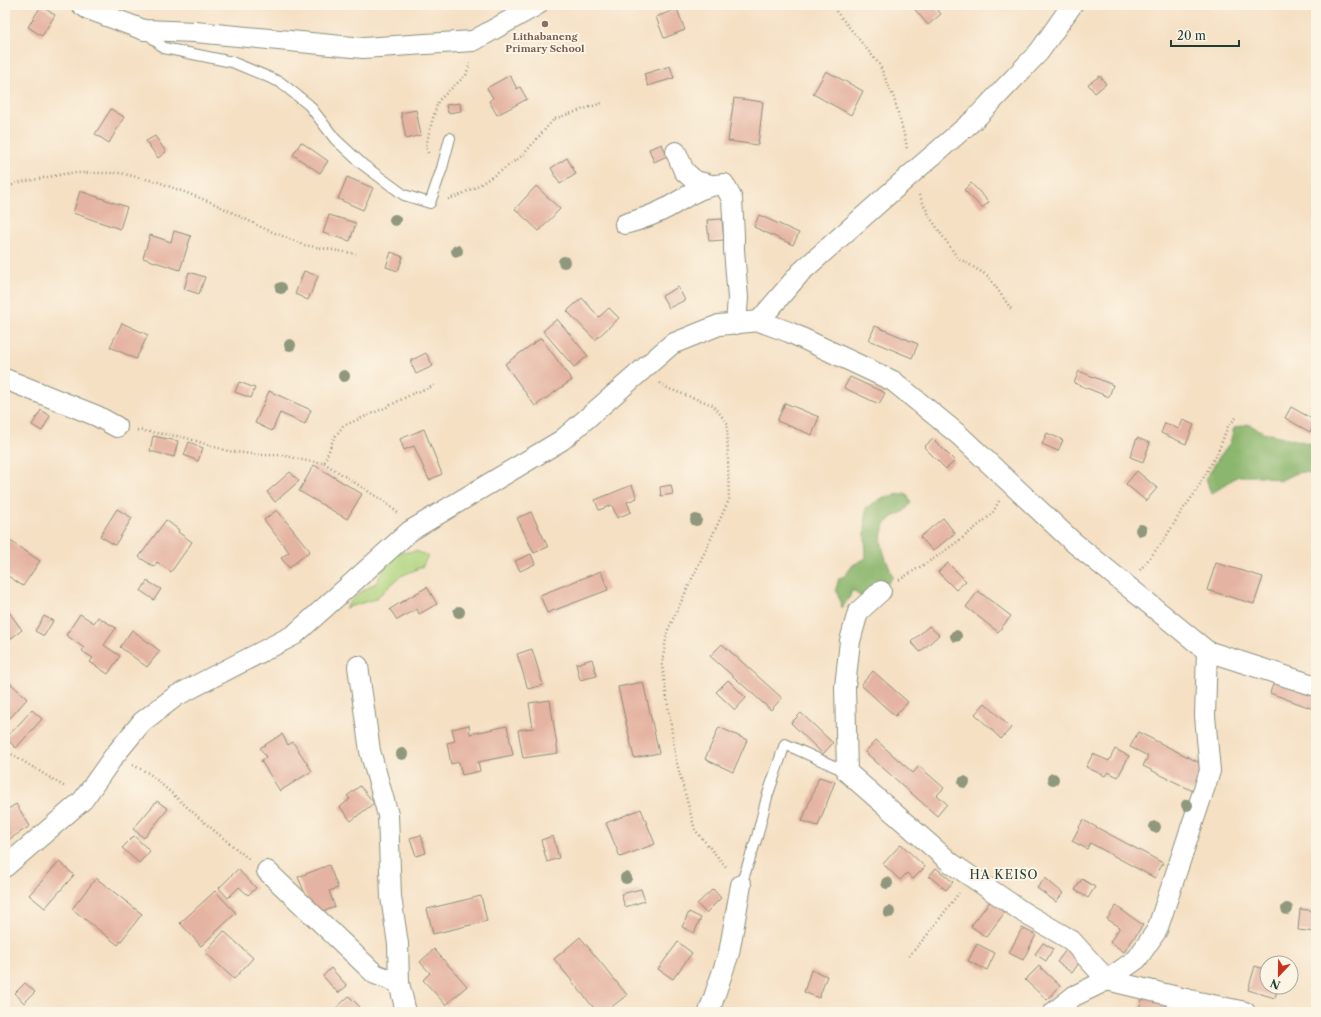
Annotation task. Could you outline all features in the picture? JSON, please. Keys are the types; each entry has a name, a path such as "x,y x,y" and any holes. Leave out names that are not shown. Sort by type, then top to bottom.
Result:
{"street":[{"path":"82,5 88,9 144,30 195,32 362,48 473,41 537,5"},
{"path":"759,321 801,272 976,118 1039,52 1072,5"},
{"path":"676,152 684,171 695,181 711,185 724,184 732,198 738,298 736,324"},
{"path":"625,224 666,209 684,197 711,185"},
{"path":"5,867 83,800 114,756 142,722 176,696 294,635 410,531 562,440 672,344 718,325 759,321 789,332 893,381 959,434 1072,541 1207,651 1316,686"},
{"path":"5,379 97,416 117,427"},
{"path":"881,591 858,612 850,642 845,687 847,772 951,863 1026,914 1071,940 1107,980 1245,1012"},
{"path":"1054,1012 1074,996 1107,980 1137,959 1157,930 1210,771 1206,716 1207,651"},
{"path":"358,666 370,751 388,815 391,897 398,944 399,983 406,1012"},
{"path":"268,871 375,974 399,983"},
{"path":"709,1012 729,954 741,885"}],"lane":[{"path":"144,30 164,48 232,62 280,82 309,105 335,139 362,164 404,194 430,203 450,138"},
{"path":"741,885 757,837 767,797 785,744 847,772"}],"path":[{"path":"442,168 430,158 426,146 431,125 438,101 466,75 472,57 473,41"},
{"path":"430,203 458,196 501,171 523,155 554,119 602,103"},
{"path":"5,189 17,183 69,173 120,173 158,182 213,203 263,228 304,245 356,254"},
{"path":"641,371 669,389 712,405 727,423 729,500 667,632 662,665 676,760 696,830 741,885"},
{"path":"324,463 328,449 343,426 387,407 412,394 436,385"},
{"path":"1127,586 1164,540 1181,512 1195,493 1218,452 1228,426 1236,418"},
{"path":"117,427 183,437 228,451 259,455 282,455 307,461 324,463 367,489 398,511 410,531"},
{"path":"881,591 964,538 992,514 1009,482"},
{"path":"5,750 64,786 83,800"},
{"path":"114,756 150,774 205,823 251,861 268,871"},
{"path":"909,956 928,934 971,876"}],"green space":[{"path":"1248,424 1263,432 1316,445 1316,476 1306,472 1301,472 1293,474 1280,481 1263,476 1238,476 1211,494 1206,478 1230,443 1234,428"},
{"path":"906,493 911,503 903,512 891,518 885,524 882,531 882,546 893,577 885,586 864,599 852,590 842,608 836,589 839,578 845,576 853,565 866,558 866,508 884,497"},
{"path":"416,551 428,556 422,567 401,576 375,599 345,608 358,594 377,582 391,554"}],"building":[{"path":"911,5 933,5 941,14 928,25"},
{"path":"41,6 55,15 42,36 28,27"},
{"path":"677,9 685,30 664,38 656,17"},
{"path":"670,66 674,78 648,86 644,74"},
{"path":"826,71 863,91 851,115 813,94"},
{"path":"510,75 517,89 520,87 527,99 497,115 489,101 493,98 487,88"},
{"path":"1100,76 1106,84 1095,93 1088,84"},
{"path":"734,98 763,102 758,145 728,141"},
{"path":"460,103 461,111 448,113 446,105"},
{"path":"111,109 124,117 109,143 95,134"},
{"path":"416,110 421,135 406,139 401,113"},
{"path":"155,136 166,152 158,158 146,141"},
{"path":"301,142 328,161 320,173 293,155"},
{"path":"662,144 667,156 654,162 649,149"},
{"path":"567,158 576,174 560,184 551,168"},
{"path":"347,177 373,188 363,210 338,199"},
{"path":"971,183 989,202 982,208 964,190"},
{"path":"536,186 560,209 539,231 515,209"},
{"path":"80,191 127,207 120,229 73,213"},
{"path":"329,215 356,223 350,241 323,233"},
{"path":"759,215 799,233 793,245 754,227"},
{"path":"722,219 724,240 709,241 707,220"},
{"path":"174,231 191,236 180,270 143,258 150,235 171,242"},
{"path":"391,252 403,257 398,271 386,267"},
{"path":"304,271 318,276 308,300 295,294"},
{"path":"189,272 205,277 199,294 184,289"},
{"path":"678,287 685,300 669,308 662,296"},
{"path":"582,298 599,317 609,308 619,318 595,340 567,311"},
{"path":"557,319 588,356 574,367 543,331"},
{"path":"122,323 148,335 136,359 110,347"},
{"path":"875,326 918,344 912,358 869,340"},
{"path":"541,338 572,380 535,406 505,364"},
{"path":"426,353 433,366 416,374 410,361"},
{"path":"1079,371 1113,385 1109,397 1074,383"},
{"path":"850,377 885,393 879,404 844,388"},
{"path":"239,382 255,388 251,398 235,392"},
{"path":"269,391 311,410 305,424 280,413 272,431 255,423"},
{"path":"785,403 819,417 812,435 777,421"},
{"path":"1291,407 1316,421 1310,432 1285,418"},
{"path":"41,410 50,416 42,431 32,425"},
{"path":"1183,420 1194,425 1186,444 1161,433 1165,423 1179,429"},
{"path":"424,429 442,474 429,480 414,446 404,450 400,439"},
{"path":"1047,433 1063,440 1058,451 1042,444"},
{"path":"153,436 178,441 174,457 150,451"},
{"path":"1137,438 1150,443 1143,462 1130,457"},
{"path":"933,439 955,461 946,469 924,447"},
{"path":"189,442 203,448 198,461 184,455"},
{"path":"314,465 362,494 347,519 299,491"},
{"path":"1137,471 1157,488 1146,501 1126,484"},
{"path":"290,472 299,481 275,502 267,492"},
{"path":"632,485 637,498 627,502 631,512 617,518 612,505 599,510 595,500"},
{"path":"671,485 673,494 661,496 660,487"},
{"path":"117,509 132,518 115,545 100,536"},
{"path":"277,510 310,551 289,568 281,558 289,552 264,520"},
{"path":"531,512 548,547 534,553 517,518"},
{"path":"943,518 955,533 933,551 920,537"},
{"path":"166,520 179,530 178,532 192,542 171,572 157,562 154,567 139,557"},
{"path":"9,540 40,561 23,586 5,574 5,546"},
{"path":"531,554 535,564 520,571 515,561"},
{"path":"948,563 966,581 956,590 938,572"},
{"path":"1216,563 1263,577 1254,604 1207,590"},
{"path":"601,571 608,590 547,613 540,595"},
{"path":"147,581 161,589 154,600 141,591"},
{"path":"427,587 437,604 419,614 417,609 397,620 390,609"},
{"path":"978,591 1011,616 998,632 966,607"},
{"path":"6,608 22,630 5,643 5,609"},
{"path":"80,614 94,623 98,617 116,628 104,645 120,656 108,674 90,662 93,658 82,651 84,648 66,635"},
{"path":"44,616 53,621 44,636 35,631"},
{"path":"929,626 939,635 920,652 911,642"},
{"path":"132,630 160,651 147,667 120,647"},
{"path":"722,644 782,698 771,710 710,656"},
{"path":"532,649 543,685 528,689 517,654"},
{"path":"592,659 597,676 580,680 576,664"},
{"path":"873,671 908,702 895,716 861,685"},
{"path":"5,678 27,699 10,718 5,713"},
{"path":"1275,679 1316,694 1316,710 1270,693"},
{"path":"728,680 746,698 735,710 716,692"},
{"path":"643,682 659,753 634,758 618,687"},
{"path":"550,700 558,753 523,758 518,730 533,728 529,703"},
{"path":"985,703 1011,728 1001,739 975,714"},
{"path":"32,710 42,719 16,748 6,738"},
{"path":"801,713 833,743 823,754 791,723"},
{"path":"469,725 470,734 507,726 513,755 478,762 480,771 462,775 459,762 451,764 447,743 455,741 452,729"},
{"path":"719,727 747,740 733,772 705,759"},
{"path":"1138,732 1206,766 1193,791 1143,766 1148,756 1130,747"},
{"path":"282,734 288,745 293,742 312,771 280,791 261,761 266,757 260,748"},
{"path":"876,740 913,773 919,766 944,788 937,795 947,804 937,816 865,752"},
{"path":"1115,749 1129,756 1118,777 1108,772 1105,776 1086,767 1093,754 1109,761"},
{"path":"819,777 835,782 818,826 802,821"},
{"path":"360,786 374,803 351,821 340,807 350,799 347,796"},
{"path":"157,801 168,809 144,838 133,829"},
{"path":"16,804 30,826 5,842 5,811"},
{"path":"641,809 655,844 620,857 606,823"},
{"path":"1083,820 1163,863 1155,878 1090,843 1087,849 1072,841"},
{"path":"421,835 426,853 416,856 410,838"},
{"path":"134,836 150,851 139,863 122,848"},
{"path":"553,836 559,858 547,862 541,840"},
{"path":"901,844 925,867 913,879 907,873 900,880 883,864"},
{"path":"59,862 74,875 45,908 29,895"},
{"path":"329,865 338,888 329,891 335,907 317,914 308,901 298,877"},
{"path":"936,868 953,882 946,890 929,876"},
{"path":"238,869 256,888 248,895 239,887 228,898 219,888"},
{"path":"96,878 142,914 118,945 72,909"},
{"path":"1045,878 1063,893 1056,902 1037,888"},
{"path":"1082,879 1095,887 1088,898 1075,890"},
{"path":"641,889 645,901 625,907 621,894"},
{"path":"713,889 721,898 706,913 697,904"},
{"path":"215,891 236,913 201,946 180,923"},
{"path":"481,896 487,921 433,934 427,909"},
{"path":"991,900 1006,911 986,937 971,926"},
{"path":"1116,906 1143,925 1124,952 1110,942 1120,927 1107,919"},
{"path":"1300,909 1316,911 1316,932 1298,930"},
{"path":"689,912 701,918 694,933 682,927"},
{"path":"1022,928 1036,935 1023,960 1009,953"},
{"path":"224,931 253,958 234,979 205,952"},
{"path":"580,937 627,995 605,1012 597,1012 554,959"},
{"path":"678,942 692,953 673,979 658,969"},
{"path":"1043,943 1053,949 1046,961 1035,954"},
{"path":"977,944 995,953 987,970 968,961"},
{"path":"434,949 467,986 446,1005 423,980 430,973 420,962"},
{"path":"1066,950 1081,960 1072,973 1057,962"},
{"path":"1039,966 1060,986 1047,1000 1025,980"},
{"path":"1255,966 1259,967 1259,993 1248,990"},
{"path":"331,968 347,986 338,993 323,976"},
{"path":"811,970 827,976 819,998 804,992"},
{"path":"25,983 35,992 24,1003 15,993"},
{"path":"1265,995 1276,995 1275,998"},
{"path":"349,996 365,1012 332,1012"},
{"path":"1143,996 1166,1004 1163,1012 1148,1012 1139,1009"}],"place":[{"name":"Lithabaneng Primary School","path":"545,24"}],"district":[{"name":"HA KEISO","path":"1004,875"}]}
